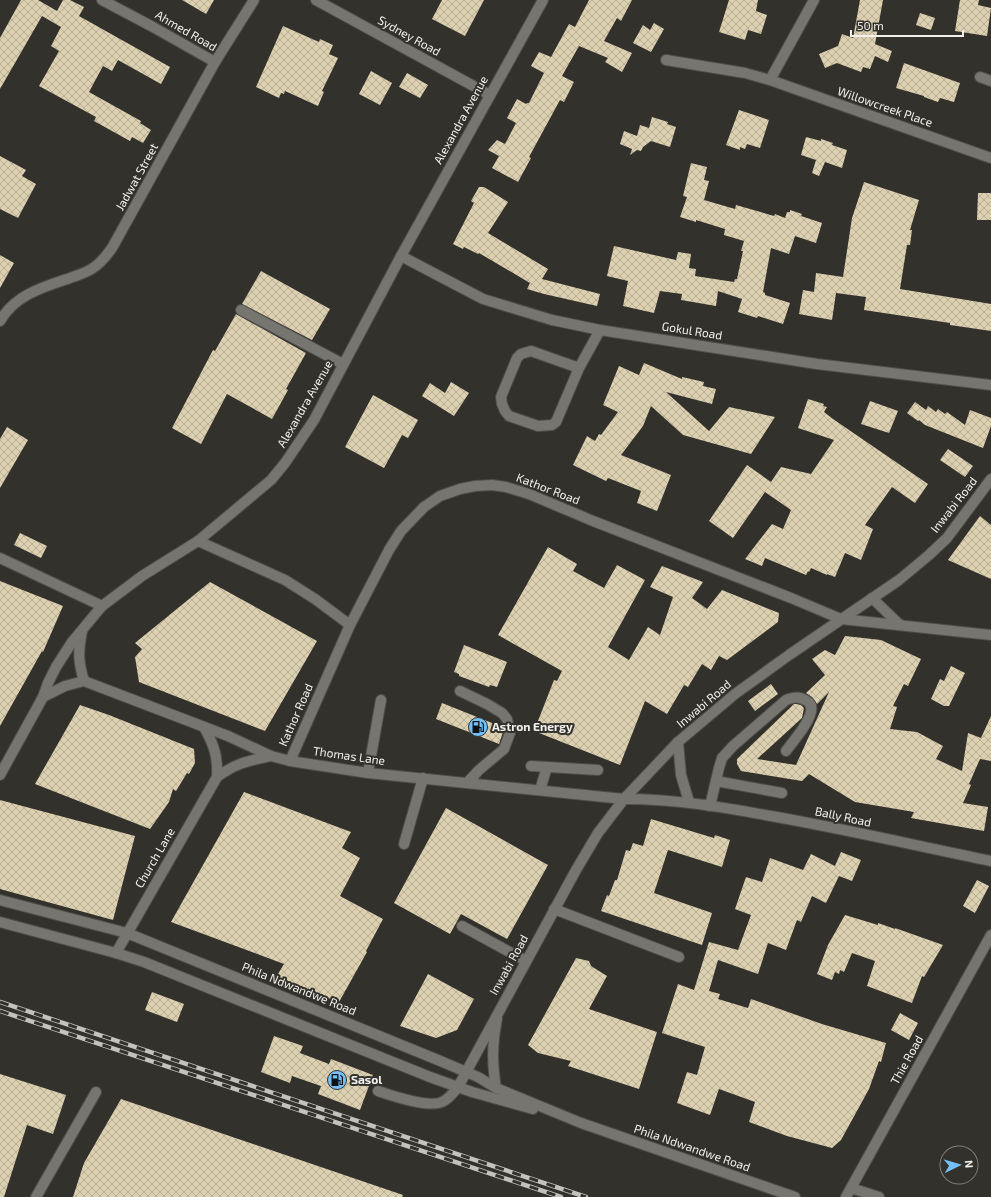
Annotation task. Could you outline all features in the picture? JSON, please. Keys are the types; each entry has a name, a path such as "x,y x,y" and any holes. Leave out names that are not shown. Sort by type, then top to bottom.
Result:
{"street":[{"name":"Ahmed Road","path":"102,0 153,26 215,62"},
{"name":"Jadwat Street","path":"0,321 5,312 14,303 28,294 94,268 104,259 112,248 215,62 254,0"},
{"name":"Sydney Road","path":"316,0 490,95"},
{"name":"Alexandra Avenue","path":"0,775 43,696 56,667 72,642 102,606 142,576 198,541 271,480 285,463 314,420 401,256 543,0"},
{"path":"770,80 814,0"},
{"name":"Willowcreek Place","path":"666,60 745,73 770,80 991,158"},
{"path":"980,77 991,82"},
{"name":"Gokul Road","path":"401,256 483,299 552,320 600,330 817,364 991,385"},
{"path":"241,310 343,364"},
{"path":"579,368 531,351 521,354 517,358 501,397 505,411 509,416 538,426 552,425 556,422 579,368 600,330"},
{"name":"Inwabi Road","path":"458,1087 554,909 598,833 624,799 678,742 735,694 916,566 947,538 991,479"},
{"name":"Kathor Road","path":"290,760 350,625 389,550 401,532 412,518 424,507 440,496 460,489 475,486 492,485 506,487 529,494 593,521 842,619 991,635"},
{"path":"198,541 285,580 320,602 350,625"},
{"path":"0,558 102,606"},
{"path":"872,598 899,624"},
{"path":"43,696 65,686 84,681 78,660 78,648 82,629"},
{"name":"Thomas Lane","path":"84,681 228,736 271,756 368,773 624,799"},
{"path":"460,691 502,713 507,719 510,733 504,749 479,770 467,783"},
{"path":"710,806 722,758 733,746 786,700 795,697 801,698 809,702 811,706 811,716 786,751"},
{"path":"368,773 381,700"},
{"path":"204,727 212,742 216,755 217,777"},
{"path":"678,742 681,775 689,802"},
{"name":"Church Lane","path":"116,953 217,777 231,767 245,761 271,756"},
{"path":"532,766 598,770"},
{"path":"540,790 546,767"},
{"path":"404,844 423,778"},
{"path":"716,781 782,793"},
{"name":"Bally Road","path":"624,799 657,799 689,802 812,823 991,861"},
{"name":"Phila Ndwandwe Road","path":"0,900 127,933 478,1077 496,1088 581,1123"},
{"path":"554,909 678,957"},
{"name":"Phila Ndwandwe Road","path":"0,922 144,962 458,1087 581,1123 795,1197"},
{"path":"462,926 526,961"},
{"name":"Thie Road","path":"846,1197 991,934"},
{"name":"Inwabi Road","path":"496,1088 492,1057 493,1039 500,1009"},
{"path":"378,1091 406,1100 435,1104 448,1098 458,1087"},
{"path":"36,1197 96,1092"},
{"path":"851,1188 879,1197"}],"building":[{"path":"21,0 38,0 57,11 63,0 70,0 84,7 79,16 170,67 161,84 118,60 112,71 103,66 89,92 141,121 140,123 151,130 143,143 132,137 130,141 94,121 96,117 39,86 59,51 51,46 61,27 42,16 0,89 0,38"},
{"path":"182,0 214,0 206,14"},
{"path":"442,0 484,0 465,36 432,19"},
{"path":"589,0 632,0 621,21 617,18 604,41 632,53 622,72 605,62 608,58 579,46 562,76 574,82 564,102 560,100 529,157 531,158 518,182 492,168 499,156 488,150 497,140 505,144 516,123 507,118 517,99 526,104 529,103 544,73 531,66 539,52 551,57 569,24 575,27"},
{"path":"729,0 758,0 756,11 767,15 761,34 748,30 745,40 719,32"},
{"path":"860,0 883,0 875,44 892,51 888,62 875,56 870,69 863,67 861,72 837,63 825,68 819,54 838,46 842,34 853,38"},
{"path":"960,0 979,0 978,5 991,8 987,36 955,31"},
{"path":"920,13 935,18 931,30 916,25"},
{"path":"654,23 664,29 651,52 633,43 643,25 650,30"},
{"path":"283,26 319,42 320,39 333,45 329,54 338,58 322,91 324,92 318,106 285,91 284,94 281,93 279,98 256,87"},
{"path":"904,63 960,83 954,102 940,98 938,102 924,96 896,88"},
{"path":"371,71 392,83 380,105 359,94"},
{"path":"407,73 428,85 420,98 399,87"},
{"path":"739,110 769,120 760,148 747,144 745,149 740,147 740,150 726,145"},
{"path":"652,117 668,122 667,124 676,127 670,147 651,141 643,147 641,151 637,150 630,155 632,149 620,144 624,131 637,136 640,125 649,128"},
{"path":"806,137 821,141 821,139 833,143 832,145 847,150 842,168 825,162 819,176 812,173 816,160 801,155"},
{"path":"0,156 26,170 22,176 36,184 18,218 0,209"},
{"path":"691,163 707,167 704,180 709,181 704,200 735,209 736,205 774,216 775,214 785,218 787,212 790,212 790,210 802,214 801,216 822,223 816,243 795,236 789,254 771,248 763,292 765,295 790,303 783,324 758,316 757,318 738,312 742,299 718,291 716,306 681,300 682,294 660,291 654,313 623,306 628,281 607,276 614,246 676,260 678,252 691,254 689,268 696,269 695,276 734,282 735,279 737,279 744,241 724,235 725,229 696,220 696,222 680,217 687,197 683,196"},
{"path":"864,182 919,200 910,230 912,230 910,245 907,245 900,289 991,304 991,331 950,325 950,323 864,310 866,297 836,293 832,320 799,314 803,290 814,292 816,273 843,277 852,218"},
{"path":"479,187 484,187 508,202 488,233 548,269 542,279 600,294 597,306 527,289 530,283 479,253 478,254 464,247 463,249 453,244 474,203 471,201"},
{"path":"978,193 991,193 991,220 977,220"},
{"path":"0,255 14,263 0,288"},
{"path":"261,271 330,309 312,340 242,304"},
{"path":"236,314 306,353 286,389 288,390 272,419 227,394 201,444 172,428 213,350 215,351"},
{"path":"644,363 682,379 682,377 704,382 703,386 716,389 712,404 666,392 709,431 729,407 775,417 751,454 683,435 651,406 643,426 621,455 671,475 657,511 637,503 641,491 608,478 606,481 573,465 587,436 595,441 599,434 601,435 618,412 603,405 619,366 639,375"},
{"path":"451,382 469,393 454,416 422,396 430,383 445,393"},
{"path":"373,395 418,420 408,438 402,435 384,468 345,447"},
{"path":"808,399 824,404 823,406 827,407 824,412 833,419 928,484 915,503 892,487 865,525 873,529 861,560 845,553 835,577 811,568 806,575 765,558 762,566 745,559 772,524 783,529 791,510 765,492 733,538 709,521 747,465 771,482 781,467 811,474 834,440 798,428"},
{"path":"870,401 898,411 889,433 861,424"},
{"path":"915,402 926,410 928,406 936,412 938,409 945,414 947,412 965,425 970,410 991,418 991,426 983,448 925,425 919,420 918,421 907,413"},
{"path":"7,427 28,440 0,488 0,439"},
{"path":"948,449 973,466 965,477 940,460"},
{"path":"980,516 991,525 991,579 948,560"},
{"path":"20,533 47,546 41,558 14,545"},
{"path":"548,547 577,564 573,571 604,588 617,565 645,580 608,647 629,660 648,627 660,635 673,597 650,587 662,566 703,582 692,598 707,609 722,590 779,613 778,622 727,660 719,656 711,670 702,664 688,687 684,685 667,714 645,701 620,765 534,731 554,680 557,681 562,671 498,635"},
{"path":"0,581 63,606 43,652 42,651 0,726"},
{"path":"210,582 317,641 265,731 139,682 135,657 142,649 135,643"},
{"path":"845,636 881,640 921,659 908,686 904,684 893,706 897,707 890,729 917,732 943,746 936,759 962,771 968,733 981,738 991,716 991,761 980,759 969,784 971,785 963,803 988,807 984,831 911,818 914,812 855,802 809,774 802,781 741,771 737,764 737,759 794,704 801,705 804,708 802,718 757,759 796,765 829,692 817,704 812,697 806,693 825,675 812,659 825,650 835,655"},
{"path":"464,645 507,662 497,687 490,685 489,687 459,676 459,674 454,672"},
{"path":"951,666 965,673 949,706 944,706 931,699 940,679 944,681"},
{"path":"771,684 778,694 755,711 748,701"},
{"path":"442,703 502,727 503,732 499,744 436,719"},
{"path":"80,705 194,749 195,763 189,774 187,773 176,791 173,789 169,802 150,829 35,784"},
{"path":"244,792 351,832 342,848 360,858 340,896 383,919 366,951 367,952 339,1002 275,979 284,964 171,922"},
{"path":"0,800 135,836 113,920 0,889"},
{"path":"446,808 548,865 507,939 461,914 450,934 394,903"},
{"path":"651,819 714,838 715,835 730,840 722,867 668,850 654,893 712,913 702,945 601,911 607,895 609,896 615,880 617,880 626,850 630,851 633,843 643,846"},
{"path":"841,852 861,860 852,881 839,876 826,903 812,896 801,922 797,920 786,950 768,943 758,974 718,960 709,991 720,994 718,999 748,1008 751,999 822,1024 886,1043 881,1062 879,1061 869,1089 841,1140 832,1148 787,1136 749,1122 755,1102 719,1089 710,1115 677,1103 687,1072 697,1075 705,1047 662,1033 678,984 694,990 709,942 738,950 751,915 735,909 746,877 762,882 770,858 803,870 811,854 835,866"},
{"path":"977,880 989,886 975,913 963,906"},
{"path":"845,915 878,925 878,923 895,928 943,945 924,977 922,976 912,1003 867,986 875,961 852,953 844,972 840,970 839,974 835,972 832,980 817,974 828,945"},
{"path":"576,958 589,961 591,966 607,976 589,1009 657,1032 639,1089 568,1066 571,1061 538,1053 528,1045"},
{"path":"428,974 474,999 457,1030 436,1038 400,1026"},
{"path":"152,992 184,1004 177,1022 145,1010"},
{"path":"900,1013 918,1023 909,1040 891,1030"},
{"path":"274,1036 303,1046 300,1053 329,1064 331,1059 373,1075 360,1110 318,1094 321,1086 292,1076 290,1083 261,1072"},
{"path":"0,1074 66,1095 53,1134 27,1125 4,1197 0,1197"},
{"path":"121,1099 403,1195 402,1197 73,1197 84,1163"}],"railway":[{"path":"0,1002 586,1197"},
{"path":"0,1011 561,1197"}],"place":[{"name":"Astron Energy","path":"478,727"},
{"name":"Sasol","path":"337,1080"}]}
